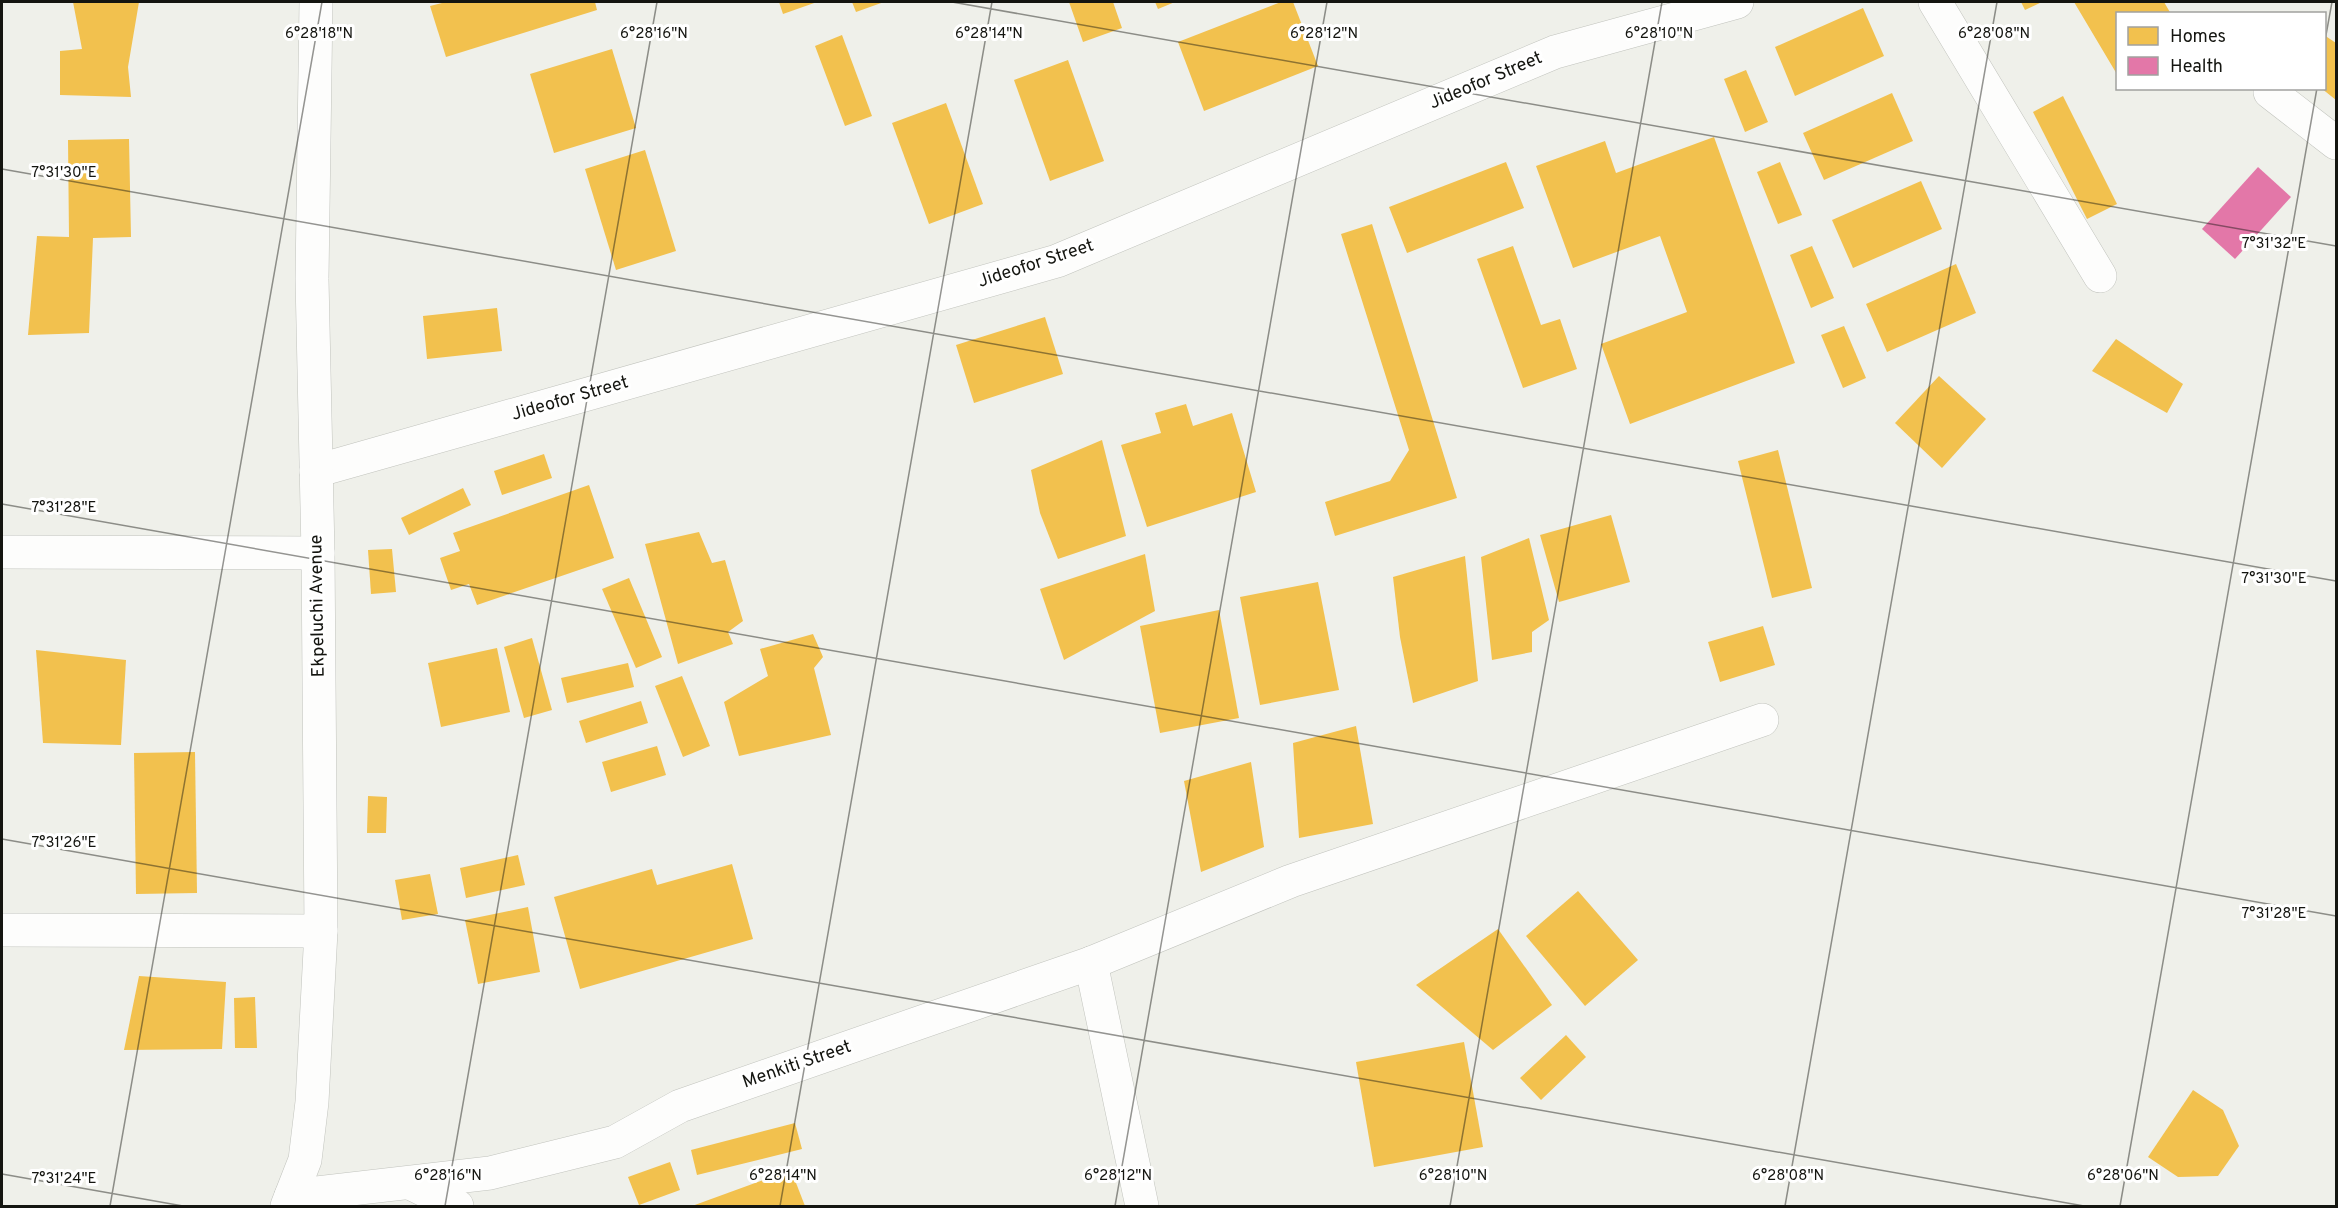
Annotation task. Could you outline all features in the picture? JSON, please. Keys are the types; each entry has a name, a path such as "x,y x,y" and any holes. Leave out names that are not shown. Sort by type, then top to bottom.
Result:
{"street":[{"name":"Ekpeluchi Avenue","path":"289,1201 305,1160 312,1102 321,931 318,553 312,279 316,2"},
{"name":"Jideofor Street","path":"316,471 1057,261 1555,52 1737,2"},
{"path":"1935,2 2100,276"},
{"path":"2270,93 2337,143"},
{"path":"2,552 318,553"},
{"name":"Menkiti Street","path":"289,1201 490,1173 615,1142 680,1106 1091,963 1291,881 1762,720"},
{"path":"2,930 321,931"},
{"path":"1091,963 1142,1206"},
{"path":"410,1183 457,1206"}],"building: Homes":[{"path":"73,2 139,2 128,67 131,97 60,95 60,51 82,49"},
{"path":"446,2 595,2 597,10 446,57 430,6"},
{"path":"779,2 817,2 783,14"},
{"path":"852,2 884,2 856,12"},
{"path":"1069,2 1113,2 1122,28 1083,42"},
{"path":"1155,2 1175,2 1158,9"},
{"path":"1281,2 1293,2 1318,66 1204,111 1178,42"},
{"path":"2021,2 2042,2 2025,10"},
{"path":"2074,2 2164,2 2170,12 2116,12 2116,73"},
{"path":"1863,8 1884,56 1795,96 1775,47"},
{"path":"842,35 872,116 845,126 815,46"},
{"path":"2326,36 2336,43 2336,100 2324,90 2326,90"},
{"path":"612,49 636,128 554,153 530,74"},
{"path":"1068,60 1104,161 1050,181 1014,80"},
{"path":"1746,70 1768,122 1745,132 1724,79"},
{"path":"1892,93 1913,141 1824,180 1803,133"},
{"path":"2063,96 2117,204 2087,219 2033,112"},
{"path":"946,103 983,204 929,224 892,123"},
{"path":"1714,137 1795,363 1630,424 1601,344 1687,312 1660,236 1573,268 1536,166 1605,141 1616,173"},
{"path":"129,139 131,237 93,238 89,333 28,335 37,236 69,237 68,140"},
{"path":"645,150 676,251 616,270 585,169"},
{"path":"1506,162 1524,208 1407,253 1389,207"},
{"path":"1780,162 1802,215 1778,224 1757,172"},
{"path":"1921,181 1942,229 1853,268 1832,220"},
{"path":"1372,224 1457,498 1335,536 1325,502 1390,481 1409,450 1341,234"},
{"path":"1513,246 1541,325 1560,319 1577,369 1523,388 1477,259"},
{"path":"1812,246 1834,298 1811,308 1790,255"},
{"path":"1956,264 1976,313 1887,352 1866,304"},
{"path":"497,308 502,351 427,359 423,316"},
{"path":"1045,317 1063,374 974,403 956,345"},
{"path":"1844,326 1866,378 1843,388 1821,335"},
{"path":"2116,339 2183,384 2167,413 2092,371"},
{"path":"1939,376 1986,419 1942,468 1895,423"},
{"path":"1186,404 1193,426 1232,413 1256,492 1147,527 1121,445 1161,433 1155,413"},
{"path":"1102,440 1126,536 1058,559 1040,513 1031,470"},
{"path":"1778,450 1812,588 1772,598 1738,461"},
{"path":"544,454 552,478 502,495 494,471"},
{"path":"589,485 614,558 477,605 469,584 451,590 440,558 460,551 453,533"},
{"path":"463,488 471,505 409,535 401,518"},
{"path":"1611,515 1630,582 1559,602 1540,535"},
{"path":"699,532 712,563 725,560 743,621 728,632 733,644 678,664 645,544"},
{"path":"1529,538 1549,620 1532,632 1532,652 1492,660 1481,557"},
{"path":"392,549 396,592 371,594 368,550"},
{"path":"1145,554 1155,611 1064,660 1040,589"},
{"path":"1465,556 1478,681 1413,703 1400,637 1393,577"},
{"path":"629,578 662,657 636,668 602,589"},
{"path":"1318,582 1339,690 1260,705 1240,597"},
{"path":"1219,610 1239,718 1160,733 1140,626"},
{"path":"1763,626 1775,665 1720,682 1708,642"},
{"path":"813,634 823,657 814,668 831,735 739,756 724,702 768,676 760,649"},
{"path":"532,638 552,710 524,718 504,647"},
{"path":"497,648 510,712 441,727 428,663"},
{"path":"36,650 126,660 121,745 43,743"},
{"path":"628,663 634,687 567,703 561,678"},
{"path":"682,676 710,746 683,757 655,686"},
{"path":"641,701 648,723 586,743 579,721"},
{"path":"1356,726 1373,824 1299,838 1293,743"},
{"path":"657,746 666,775 611,792 602,762"},
{"path":"195,752 197,893 136,894 134,753"},
{"path":"1251,762 1264,847 1201,872 1184,781"},
{"path":"368,796 387,797 386,833 367,833"},
{"path":"518,855 525,885 466,898 460,868"},
{"path":"732,864 753,939 580,989 554,897 652,869 657,885"},
{"path":"430,874 438,914 402,920 395,880"},
{"path":"1578,891 1638,960 1585,1006 1526,936"},
{"path":"528,907 540,972 478,984 465,920"},
{"path":"1498,929 1552,1005 1493,1050 1416,985"},
{"path":"139,976 226,982 222,1049 124,1050"},
{"path":"255,997 257,1048 235,1048 234,998"},
{"path":"1566,1035 1586,1057 1541,1100 1520,1078"},
{"path":"1464,1042 1483,1147 1374,1167 1356,1062"},
{"path":"2193,1090 2223,1110 2239,1146 2218,1176 2178,1177 2148,1157"},
{"path":"795,1123 802,1149 697,1175 691,1150"},
{"path":"670,1162 680,1190 639,1205 628,1177"},
{"path":"791,1170 805,1206 692,1206"}],"building: Health":[{"path":"2258,167 2291,197 2235,259 2202,229"}]}
